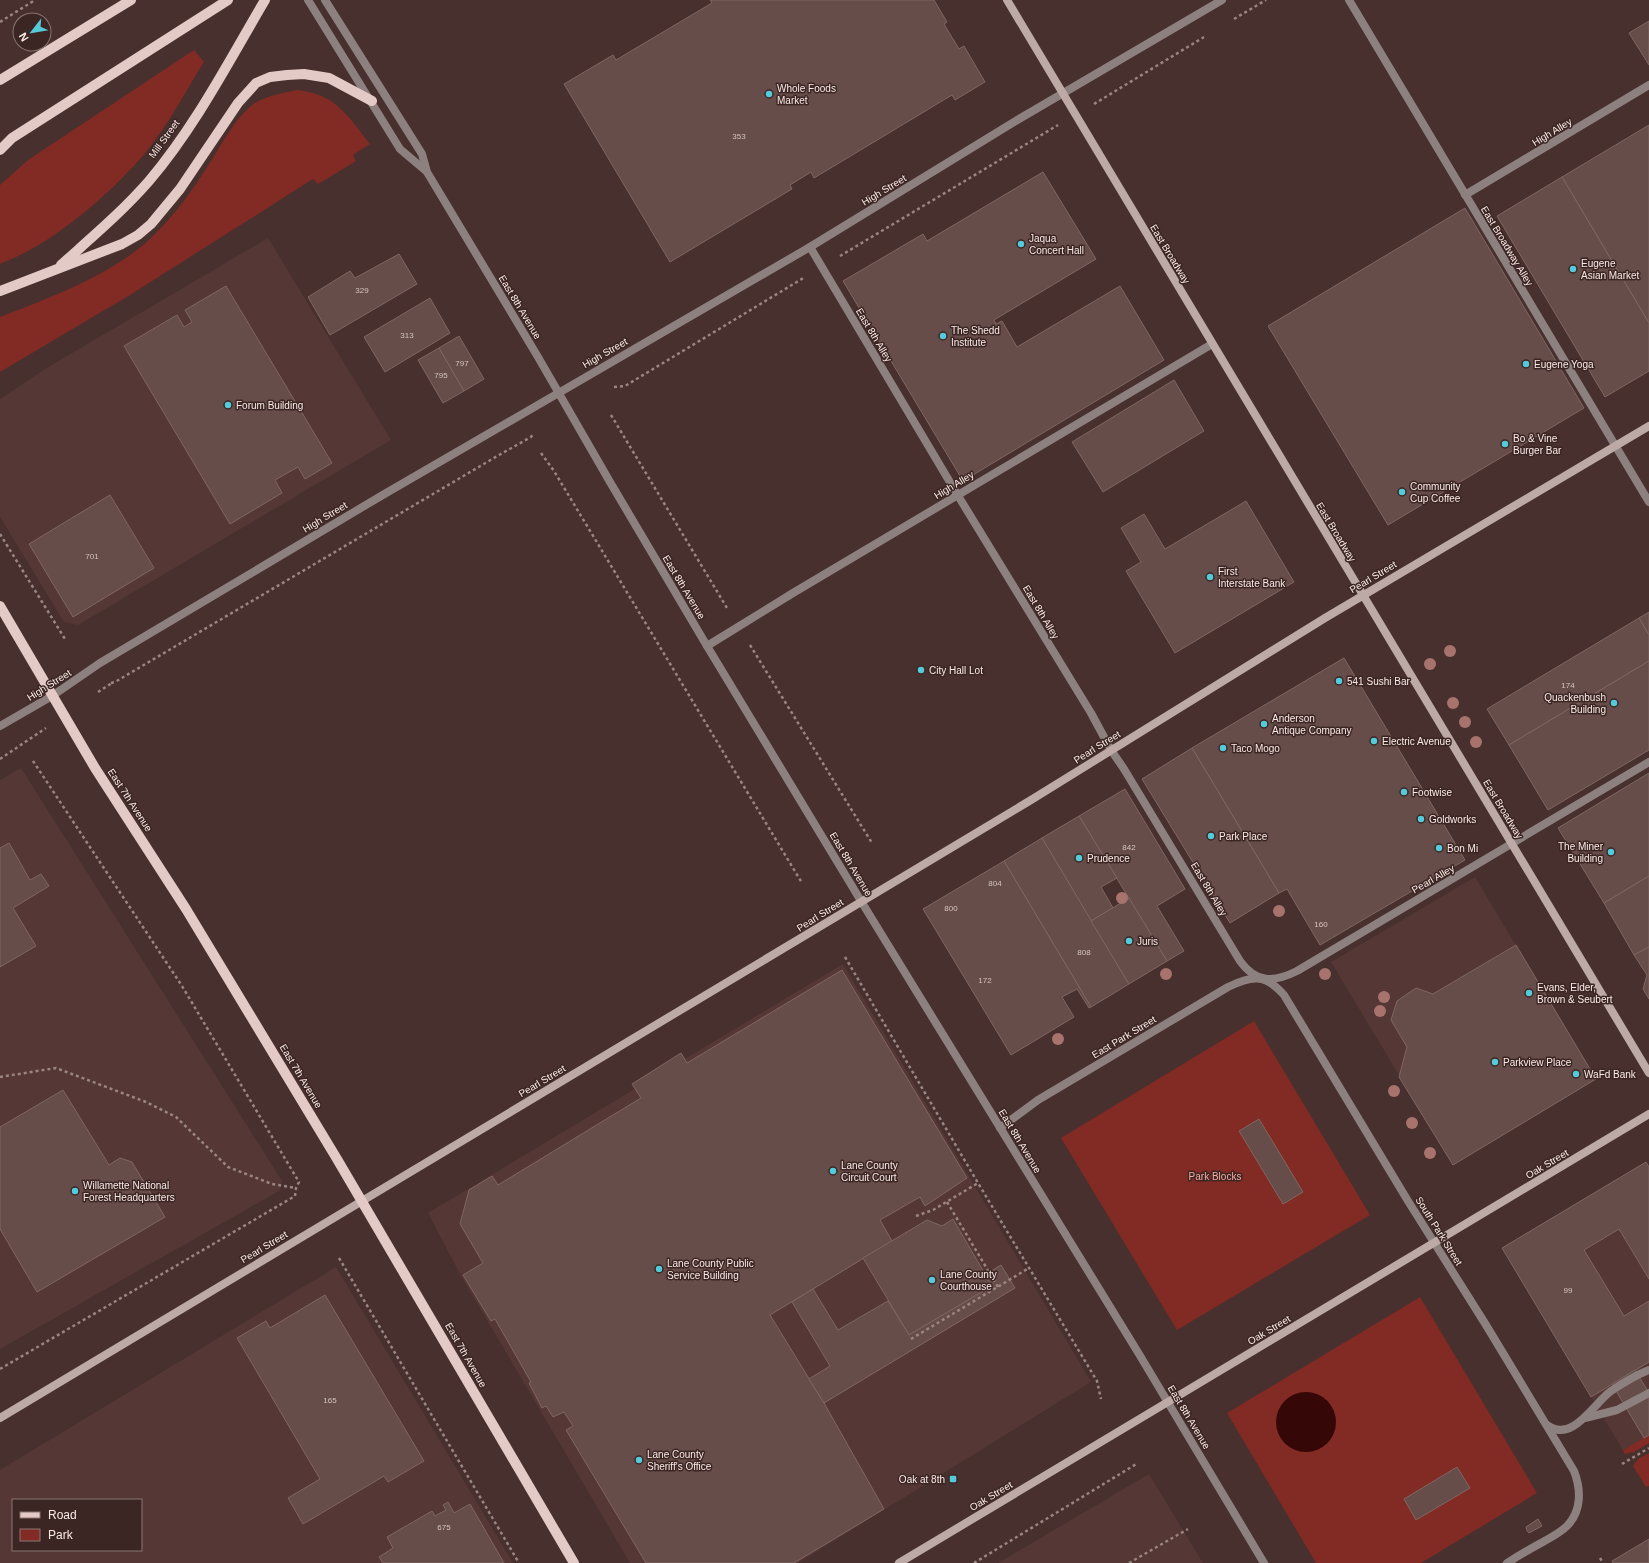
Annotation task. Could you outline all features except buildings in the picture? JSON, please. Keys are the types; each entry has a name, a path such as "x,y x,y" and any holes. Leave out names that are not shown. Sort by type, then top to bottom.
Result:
{"main road":[{"path":"0,80 131,0"},
{"path":"0,150 12,138 228,0"},
{"name":"Mill Street","path":"55,271 110,222 148,181 186,132 265,0"},
{"name":"East Broadway","path":"1007,0 1649,1073"},
{"path":"0,291 122,244 138,235 151,224 180,189 238,103 256,84 278,76 304,74 323,77 338,82 372,101"},
{"name":"Pearl Street","path":"0,1418 998,820 1363,595 1649,426"},
{"name":"East 7th Avenue","path":"0,606 95,768 186,909 362,1201 574,1563"},
{"name":"Oak Street","path":"905,1562 1168,1402 1649,1114"}],"street":[{"name":"East 8th Avenue","path":"308,0 372,101 400,149 427,172"},
{"name":"East 8th Avenue","path":"325,0 422,154 427,172 707,646 861,901 1168,1402 1264,1563"},
{"name":"High Street","path":"0,726 52,696 100,663 558,392 810,247 1062,94 1222,0"},
{"name":"East Broadway Alley","path":"1348,0 1649,502"},
{"name":"High Alley","path":"1465,195 1649,85"},
{"name":"East 8th Alley","path":"810,247 1111,750 1240,961 1250,972 1264,980"},
{"name":"High Alley","path":"707,646 957,494 1212,344"},
{"name":"Pearl Alley","path":"1264,980 1280,978 1297,971 1649,762"},
{"name":"East Park Street","path":"1000,1128 1038,1100 1228,987 1248,979 1264,980"},
{"name":"South Park Street","path":"1264,980 1278,988 1284,995 1574,1471 1579,1489 1578,1504 1576,1512 1567,1527 1506,1563"},
{"path":"1584,1419 1611,1391 1649,1370"},
{"path":"1547,1426 1552,1430 1568,1428 1584,1419 1618,1410 1649,1393"}],"path":[{"path":"0,22 35,0"},
{"path":"499,455 532,438"},
{"path":"541,453 554,471 802,883"},
{"path":"0,534 65,639"},
{"path":"0,1369 295,1196 296,1188 299,1182 182,986 33,761"},
{"path":"845,957 978,1183 1098,1380 1101,1399"},
{"path":"0,1077 56,1068 139,1099 176,1117 228,1167 272,1184 296,1188"},
{"path":"916,1216 925,1214 978,1183"},
{"path":"947,1202 998,1287"},
{"path":"339,1258 519,1563"},
{"path":"911,1339 1030,1268"},
{"path":"1622,1464 1649,1448"},
{"path":"974,1563 1138,1463"},
{"path":"1129,1563 1188,1529"},
{"path":"1600,1558 1603,1563"}],"shaded area":[{"path":"268,238 391,440 78,625 64,622 0,517 0,399 45,369"},
{"path":"21,768 282,1181 279,1191 0,1349 0,780"},
{"name":"Parkview Place","path":"1475,877 1596,1079 1453,1165 1331,962"},
{"name":"Lane County Public Service Building","path":"843,964 1091,1382 798,1563 630,1563 460,1274 428,1213"},
{"path":"1646,1162 1649,1167 1649,1435 1623,1450 1502,1248"},
{"path":"336,1267 513,1563 0,1563 0,1470"},
{"path":"1306,1392 1323,1397 1331,1405 1336,1422 1331,1439 1323,1447 1306,1452 1289,1447 1281,1439 1276,1422 1281,1405 1289,1397"},
{"path":"1149,1474 1203,1563 998,1563"}],"green space":[{"path":"194,50 204,62 162,130 134,166 91,207 60,231 28,251 0,264 0,185 28,160"},
{"path":"298,90 325,97 340,108 353,122 370,144 353,155 356,161 318,184 313,179 130,295 0,372 0,317 80,284 100,274 137,250 160,229 184,201 230,131 240,117 252,105 268,97"},
{"name":"Park Blocks","path":"1254,1021 1370,1215 1177,1330 1061,1138"},
{"path":"1420,1297 1537,1493 1421,1563 1316,1563 1227,1413"},
{"path":"1649,1435 1649,1443 1634,1452 1625,1454 1623,1450"},
{"path":"1649,1453 1649,1486 1646,1487 1633,1466 1638,1459"}],"place":[{"name":"Whole Foods Market","path":"769,94"},
{"name":"Jaqua Concert Hall","path":"1021,244"},
{"name":"Eugene Asian Market","path":"1573,269"},
{"name":"The Shedd Institute","path":"943,336"},
{"name":"Eugene Yoga","path":"1526,364"},
{"name":"Forum Building","path":"228,405"},
{"name":"Bo & Vine Burger Bar","path":"1505,444"},
{"name":"Community Cup Coffee","path":"1402,492"},
{"name":"First Interstate Bank","path":"1210,577"},
{"name":"City Hall Lot","path":"921,670"},
{"name":"541 Sushi Bar","path":"1339,681"},
{"name":"Quackenbush Building","path":"1614,703"},
{"name":"Anderson Antique Company","path":"1264,724"},
{"name":"Electric Avenue","path":"1374,741"},
{"name":"Taco Mogo","path":"1223,748"},
{"name":"Footwise","path":"1404,792"},
{"name":"Goldworks","path":"1421,819"},
{"name":"Park Place","path":"1211,836"},
{"name":"Bon Mi","path":"1439,848"},
{"name":"The Miner Building","path":"1611,852"},
{"name":"Prudence","path":"1079,858"},
{"name":"Juris","path":"1129,941"},
{"name":"Evans, Elder, Brown & Seubert","path":"1529,993"},
{"name":"Parkview Place","path":"1495,1062"},
{"name":"WaFd Bank","path":"1576,1074"},
{"name":"Lane County Circuit Court","path":"833,1171"},
{"name":"Willamette National Forest Headquarters","path":"75,1191"},
{"name":"Lane County Public Service Building","path":"659,1269"},
{"name":"Lane County Courthouse","path":"932,1280"},
{"name":"Lane County Sheriff's Office","path":"639,1460"},
{"name":"Oak at 8th","path":"953,1479"}]}
